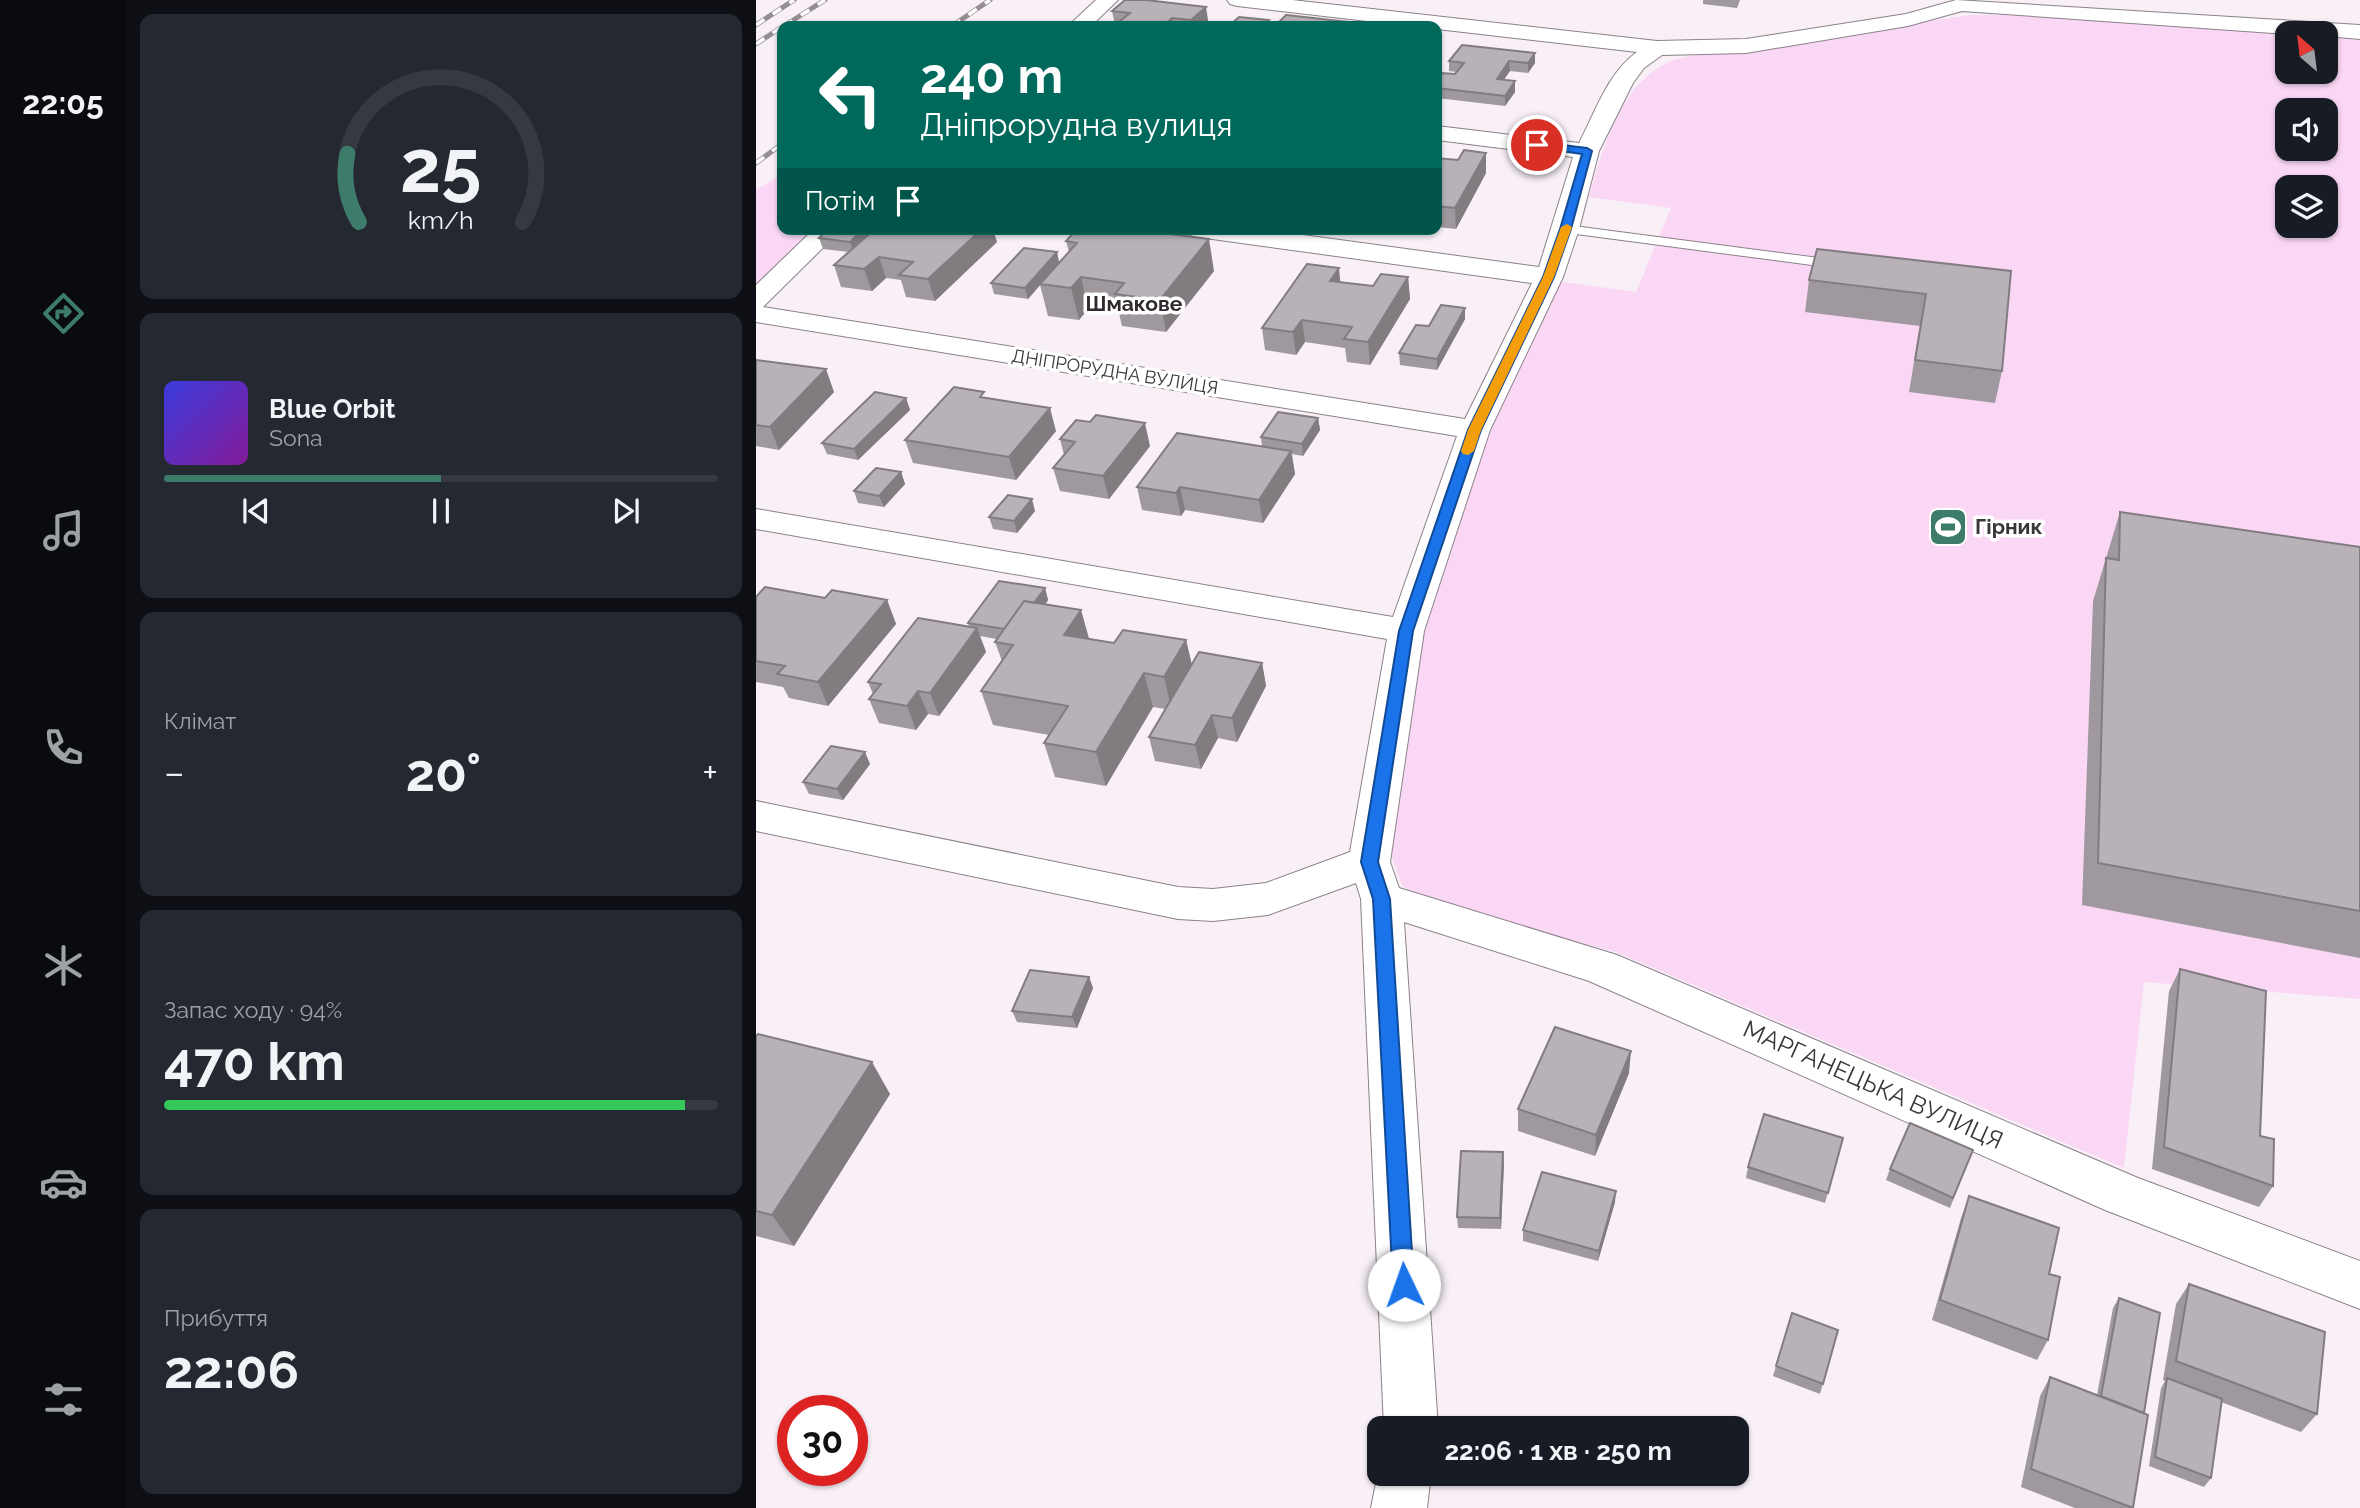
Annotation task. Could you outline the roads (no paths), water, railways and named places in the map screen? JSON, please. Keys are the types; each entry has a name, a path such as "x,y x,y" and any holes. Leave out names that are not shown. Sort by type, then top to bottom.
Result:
{"street":[{"path":"1085,21 1108,0"},
{"path":"1237,0 1421,21"},
{"path":"1442,23 1657,48 1746,46 1908,20 1952,3 2360,32"},
{"path":"1410,1416 1376,881 1406,631 1475,430 1549,277 1566,229 1587,151 1622,82 1636,63 1657,48"},
{"path":"1442,134 1587,151"},
{"path":"756,300 823,235"},
{"path":"1242,235 1549,277"},
{"name":"ДНІПРОРУДНА ВУЛИЦЯ","path":"756,314 1475,430"},
{"path":"756,519 1406,631"},
{"path":"756,816 1178,903 1213,905 1268,899 1376,881"},
{"name":"МАРГАНЕЦЬКА ВУЛИЦЯ","path":"1376,881 1602,967 2122,1194 2360,1285"},
{"path":"1399,1508 1402,1486"}],"lane":[{"path":"1566,229 1860,267"}],"railway":[{"path":"756,25 794,0"},
{"path":"792,21 825,0"},
{"path":"959,21 990,0"},
{"path":"756,44 777,30"},
{"path":"756,163 777,148"}],"place":[{"name":"Гірник","path":"1948,527"}],"district":[{"name":"Шмакове","path":"1134,304"}]}
